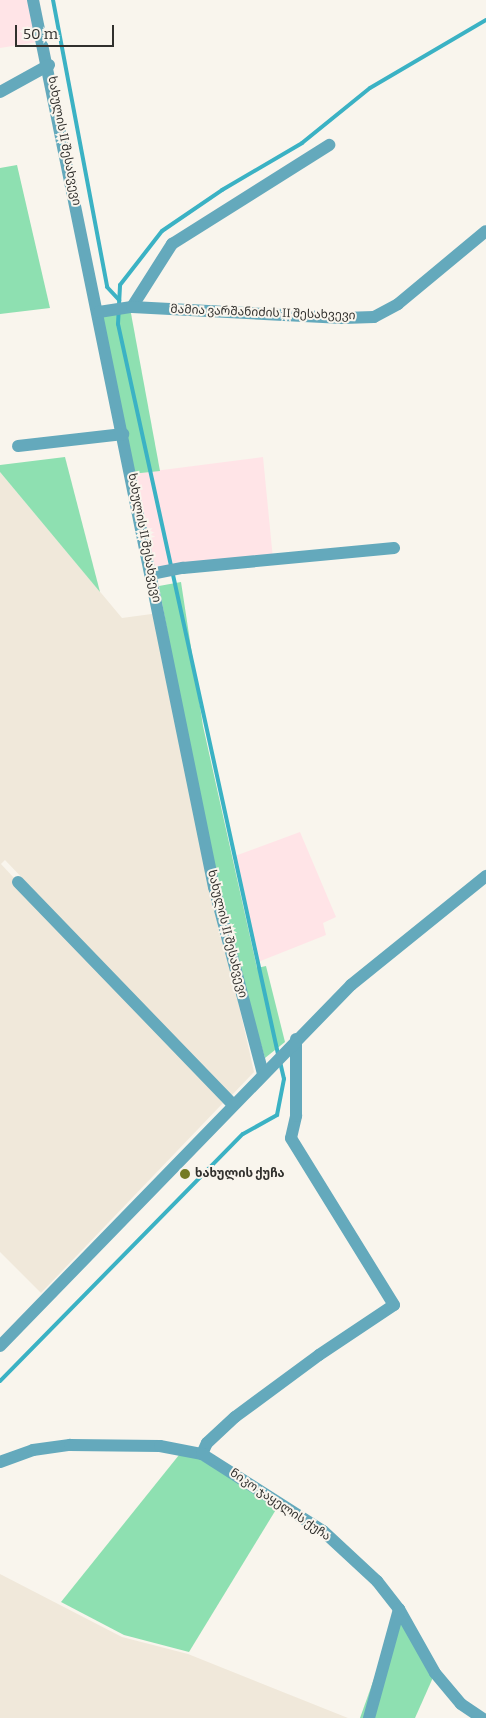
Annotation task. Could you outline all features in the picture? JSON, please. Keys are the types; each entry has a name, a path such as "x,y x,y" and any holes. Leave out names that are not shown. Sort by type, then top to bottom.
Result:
{"street":[{"name":"ხახულის II შესახვევი","path":"33,0 49,64 214,887 265,1072"},
{"path":"0,92 49,64"},
{"path":"131,308 172,244 329,145"},
{"name":"მამია ვარშანიძის II შესახვევი","path":"99,312 131,308 342,318 374,317 398,304 486,231"},
{"path":"18,446 123,434"},
{"path":"151,574 183,568 394,548"},
{"path":"0,1346 351,984 486,876"},
{"path":"18,882 233,1105"},
{"path":"202,1454 207,1444 235,1417 319,1355 394,1305 291,1138 296,1116 292,1043"},
{"name":"ნიკო ჯაყელის ქუჩა","path":"0,1462 33,1450 79,1445 160,1446 202,1454 323,1531 377,1580 398,1609 435,1673 461,1704 482,1718"},
{"path":"369,1718 398,1609"}],"shaded area":[{"path":"0,0 36,0 44,41 0,48"},
{"path":"263,457 273,559 151,574 131,474"},
{"path":"0,472 122,618 159,613 169,694 254,1072 231,1096 5,860 1,864 223,1103 41,1293 0,1252"},
{"path":"300,832 336,917 323,923 326,935 258,962 235,856"},
{"path":"0,1574 122,1637 188,1654 348,1718 0,1718"}],"green space":[{"path":"17,165 50,308 0,314 0,168"},
{"path":"130,308 160,471 131,474 99,312"},
{"path":"65,457 100,592 0,472 0,465"},
{"path":"181,582 203,726 257,968 266,966 285,1042 265,1058 214,885 159,586"},
{"path":"183,1450 280,1503 189,1652 124,1635 61,1602"},
{"path":"399,1609 435,1673 415,1718 360,1718"}],"waterway":[{"path":"53,0 107,287 119,300"},
{"path":"278,1054 118,324 120,285 162,231 222,190 302,143 370,88 486,20"},
{"path":"0,1381 243,1134 277,1115 284,1079 280,1061"}],"place":[{"name":"ხახულის ქუჩა","path":"185,1174"}]}
